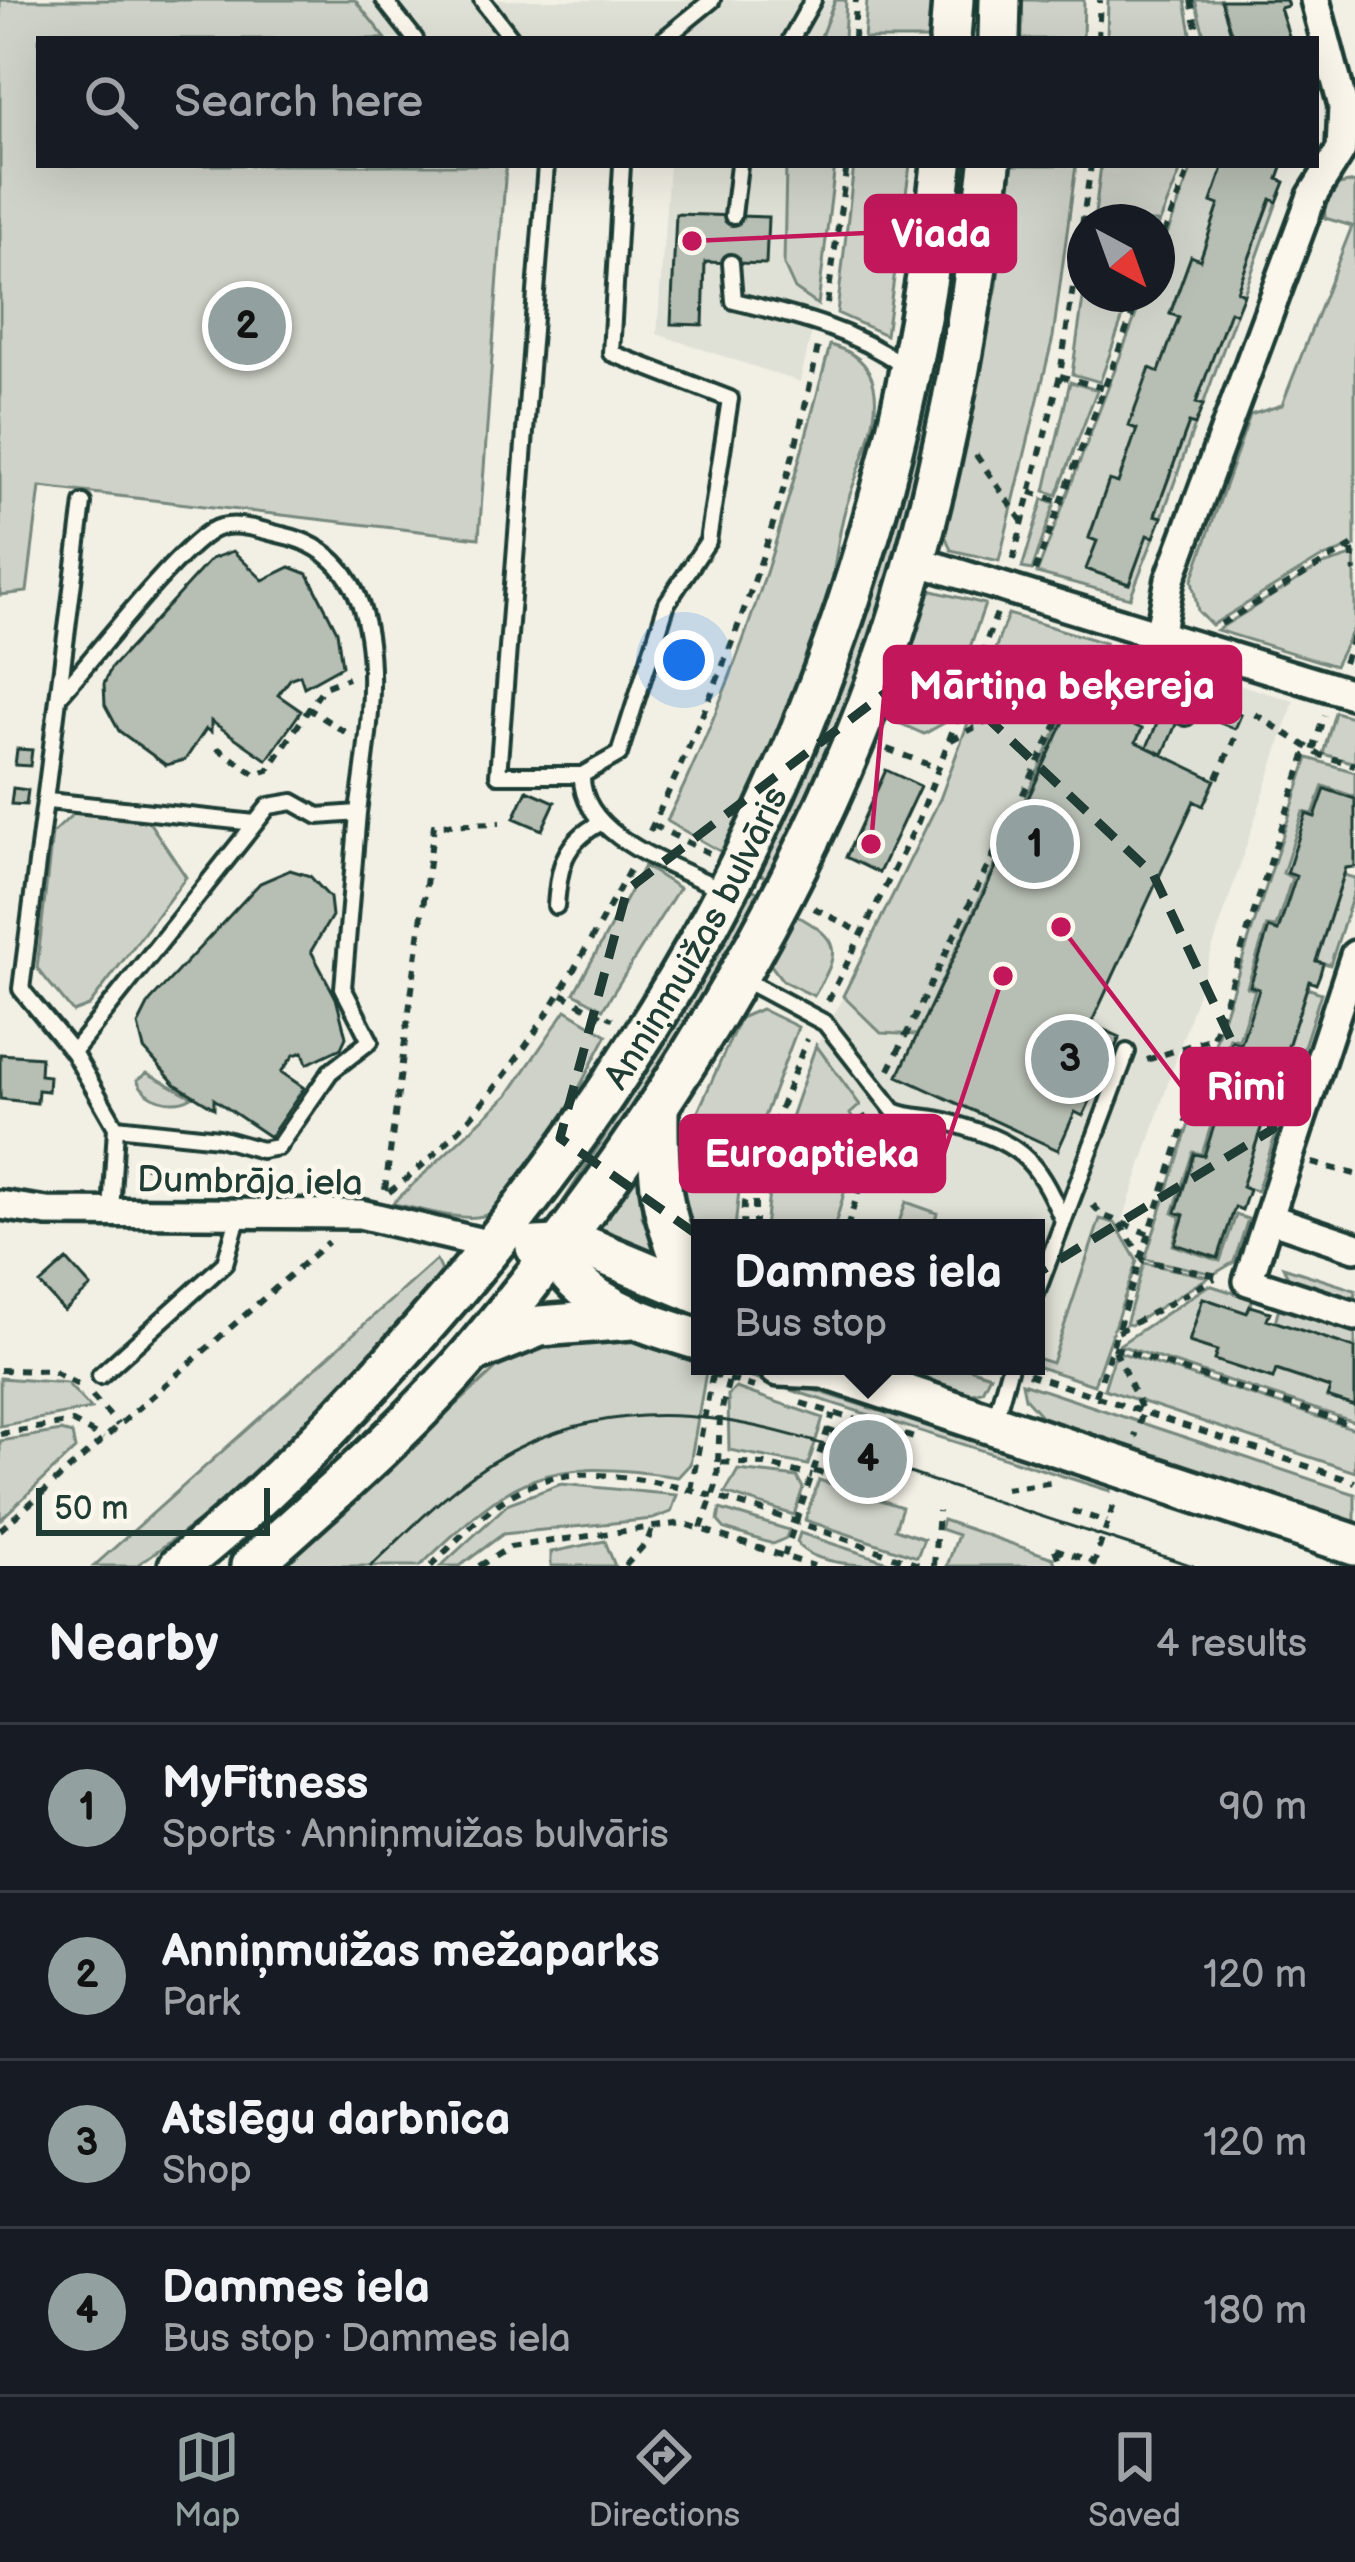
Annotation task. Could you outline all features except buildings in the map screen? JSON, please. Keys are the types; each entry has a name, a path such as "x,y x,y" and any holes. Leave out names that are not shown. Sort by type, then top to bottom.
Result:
{"street":[{"path":"950,36 952,0"},
{"path":"999,36 1000,0"},
{"path":"1159,636 1170,579 1312,196 1348,150 1343,106 1316,0"},
{"name":"Anniņmuižas bulvāris","path":"179,1566 350,1409 537,1195 627,1064 721,874 784,779 839,639 912,372 942,168"},
{"name":"Anniņmuižas bulvāris","path":"251,1566 472,1353 658,1111 735,975 839,769 890,644 961,360 991,168"},
{"path":"914,560 1355,695"},
{"path":"1355,955 1248,1281 1355,1316"},
{"path":"658,1111 657,1187 669,1235 691,1278"},
{"name":"Dumbrāja iela","path":"0,1204 144,1214 360,1214 495,1246"},
{"path":"1269,1218 1355,1247"},
{"path":"495,1246 582,1245 691,1289"},
{"path":"553,1247 565,1276 632,1318 691,1337"},
{"path":"472,1353 540,1326 632,1318"},
{"path":"847,1375 1355,1545"}],"lane":[{"path":"384,0 413,36"},
{"path":"482,0 510,36"},
{"path":"668,36 712,0"},
{"path":"793,36 813,0"},
{"path":"546,168 498,775 582,775 619,754 667,603 708,542 730,399 611,353 622,168"},
{"path":"733,216 739,168"},
{"path":"731,263 734,301 823,322 874,345 912,372"},
{"path":"83,503 21,988 74,1052 116,1127 111,1213"},
{"path":"61,694 199,540 231,524 316,542 334,560 369,629 374,668 344,988 370,1041 330,1072 278,1147 261,1150 219,1138 116,1127"},
{"path":"1138,699 1159,636"},
{"path":"1081,677 1186,717"},
{"path":"582,775 582,789 600,824 642,848 721,874"},
{"path":"48,801 254,823"},
{"path":"74,1052 268,806 293,802 318,816 358,813"},
{"path":"556,906 560,860 582,833 600,824"},
{"path":"735,975 825,1023 893,1111 950,1122 1027,1156 1042,1172 1063,1221"},
{"path":"1045,1270 1127,1052"},
{"path":"100,1376 225,1263 239,1214"},
{"path":"994,1423 1014,1375"}],"path":[{"path":"854,36 856,0"},
{"path":"1098,36 1100,0"},
{"path":"1191,0 1198,36"},
{"path":"500,823 434,825 384,1196 490,1096 562,994 642,848 703,722 784,494 823,322 847,168"},
{"path":"1088,204 1091,168"},
{"path":"1175,205 1190,168"},
{"path":"1013,588 1072,312"},
{"path":"827,1003 940,769 1013,588 1059,501 1133,312"},
{"path":"1060,375 1103,388"},
{"path":"1030,492 1059,501"},
{"path":"1215,627 1318,562 1354,548 1355,572"},
{"path":"217,748 255,774 268,770 324,687 374,668"},
{"path":"951,740 1052,684 1081,677"},
{"path":"887,1073 1081,677"},
{"path":"309,709 366,745"},
{"path":"1255,713 1313,751 1355,765"},
{"path":"1217,778 1235,737"},
{"path":"877,770 887,748 940,769"},
{"path":"1096,1396 1305,756 1313,751"},
{"path":"653,825 721,874"},
{"path":"810,905 816,895"},
{"path":"800,901 864,934"},
{"path":"562,994 609,1020"},
{"path":"743,1219 744,1203 810,1034"},
{"path":"1127,1052 1153,1062 1212,1038"},
{"path":"850,1219 869,1158 864,1118"},
{"path":"144,1214 150,1131"},
{"path":"1289,1157 1355,1174"},
{"path":"754,1219 755,1177"},
{"path":"0,1530 360,1214"},
{"path":"1118,1332 1218,1276 1142,1258 1118,1221 1149,1234"},
{"path":"1113,1347 1143,1412"},
{"path":"1113,1347 1355,1426"},
{"path":"0,1370 52,1371 70,1378 118,1425"},
{"path":"691,1490 713,1375"},
{"path":"701,1528 712,1498 720,1417 730,1375"},
{"path":"1035,1375 1355,1482"},
{"path":"784,1556 833,1414"},
{"path":"0,1434 73,1422 103,1439"},
{"path":"827,1430 869,1444"},
{"path":"718,1462 765,1464 856,1484"},
{"path":"431,1566 507,1496 544,1479 584,1475 691,1490 921,1566"},
{"path":"1006,1489 1059,1481"},
{"path":"934,1566 938,1551 932,1531 938,1511"},
{"path":"1072,1511 1108,1522"},
{"path":"625,1566 654,1524"},
{"path":"482,1565 510,1547 654,1524 701,1528 814,1566"},
{"path":"1060,1566 1055,1550 1094,1562"}],"highlighted area":[{"path":"927,661 1153,874 1273,1129 1008,1291 824,1324 560,1138 627,890"}],"shaded area":[{"path":"0,0 355,0 384,36 36,36 36,168 506,168 479,538 40,487 27,592 0,595"},
{"path":"355,0 846,0 844,36 384,36"},
{"path":"835,0 846,0 844,36 821,36"},
{"path":"867,0 933,0 931,36 864,36"},
{"path":"1020,0 1084,0 1083,36 1018,36"},
{"path":"1108,0 1185,0 1191,36 1107,36"},
{"path":"1195,0 1221,0 1232,36 1204,36"},
{"path":"669,168 835,168 818,305 800,382 657,334"},
{"path":"786,168 835,168 818,305 795,289 784,265"},
{"path":"854,168 910,168 886,335 837,313"},
{"path":"961,168 972,168 947,347 904,532 844,712 767,878 756,872 833,704 891,528 914,438"},
{"path":"1009,168 1076,168 1071,204 1067,204 1053,337 999,561 951,550 943,530 997,286"},
{"path":"1101,168 1182,168 1167,204 1096,204"},
{"path":"1192,168 1223,168 1211,201 1219,205 1200,260 1191,257 1175,300 1175,213"},
{"path":"1355,182 1355,546 1319,559 1212,625 1198,611 1192,580 1250,415 1282,405 1352,226 1325,218 1324,198 1338,185"},
{"path":"1271,199 1277,202 1244,294 1237,291"},
{"path":"1230,311 1236,314 1203,405 1196,403"},
{"path":"1081,312 1125,312 1100,382 1072,374"},
{"path":"1137,312 1170,312 1179,317 1159,372 1149,369 1129,425 1137,429 1118,483 1109,481 1089,537 1097,541 1087,569 1129,584 1147,535 1154,537 1130,598 1037,573"},
{"path":"830,345 858,359 872,378 871,431 845,510 829,597 806,672 723,853 667,821 719,704 761,588"},
{"path":"1070,382 1097,390 1057,495 1045,491"},
{"path":"1189,423 1195,425 1162,517 1155,515"},
{"path":"1043,499 1055,503 1032,570 1022,568"},
{"path":"1355,555 1355,626 1335,666 1217,630 1320,566"},
{"path":"929,590 985,604 944,723 924,734 890,719 920,600"},
{"path":"1008,614 1294,701 1071,1378 1045,1370 1045,1219 766,1219 771,1175 813,1052 877,936 940,799"},
{"path":"1008,614 1105,643 1081,677 917,1035 881,1033 843,996 940,799"},
{"path":"1335,712 1355,718 1355,763 1323,754"},
{"path":"1308,758 1355,772 1355,797 1323,786 1313,814 1303,812 1283,873 1292,878 1276,927 1267,926 1247,987 1255,990 1239,1040 1230,1038 1210,1100 1218,1104 1202,1154 1193,1152 1173,1213 1181,1217 1173,1245 1220,1261 1236,1215 1248,1219 1234,1262 1214,1274 1145,1259"},
{"path":"74,813 149,822 186,877 89,1006 73,1012 37,968 52,834"},
{"path":"644,866 679,888 603,1009 574,993"},
{"path":"1344,875 1355,878 1355,889 1330,965 1316,961"},
{"path":"748,887 759,893 662,1066 572,1196 561,1205 679,1020"},
{"path":"794,914 821,931 832,948 829,968 814,996 783,981 770,964"},
{"path":"1307,988 1321,993 1294,1078 1279,1074"},
{"path":"761,1009 798,1027 740,1181 736,1219 691,1219 691,1236 679,1186 679,1154 740,1018"},
{"path":"566,1010 607,1035 553,1136 500,1207 473,1217 392,1204 508,1095"},
{"path":"816,1045 860,1105 850,1114 862,1136 857,1171 851,1169 837,1219 766,1219 771,1175"},
{"path":"147,1073 192,1097 169,1102 153,1097 137,1080"},
{"path":"1270,1101 1285,1106 1257,1191 1242,1187"},
{"path":"640,1168 642,1216 658,1255 594,1231"},
{"path":"906,1202 937,1213 935,1219 900,1219"},
{"path":"1100,1219 1115,1223 1137,1261 1094,1385 1045,1369 1045,1361 1052,1363"},
{"path":"574,1257 691,1305 691,1326 616,1291"},
{"path":"436,1260 443,1276 249,1485 136,1566 94,1566"},
{"path":"1144,1263 1209,1277 1126,1324"},
{"path":"1283,1267 1355,1290 1355,1303 1291,1283"},
{"path":"1209,1285 1253,1299 1247,1313 1203,1298 1189,1342 1217,1351 1215,1360 1272,1379 1276,1370 1330,1388 1328,1397 1355,1406 1355,1422 1119,1345"},
{"path":"1279,1307 1355,1331 1355,1348 1275,1322"},
{"path":"629,1331 691,1348 691,1375 705,1375 690,1464 678,1477 594,1470 534,1480 482,1510 420,1566 281,1566 498,1367 542,1347"},
{"path":"1116,1351 1355,1429 1355,1472 1104,1389"},
{"path":"743,1375 767,1375 1111,1485 1110,1491"},
{"path":"911,1375 990,1375 982,1391 967,1394"},
{"path":"0,1378 67,1383 91,1409 0,1426"},
{"path":"1022,1383 1355,1494 1355,1522 1043,1418 1025,1398"},
{"path":"736,1388 823,1418 808,1465 729,1450 728,1395"},
{"path":"61,1431 72,1434 75,1449 0,1520 0,1441"},
{"path":"738,1470 797,1477 803,1488 794,1515 725,1493"},
{"path":"819,1480 902,1507 895,1529 924,1539 917,1557 805,1520"},
{"path":"561,1484 677,1495 671,1512 653,1519 503,1534 460,1566 441,1566 509,1503"},
{"path":"720,1509 789,1530 786,1538 773,1544 725,1529 718,1521"},
{"path":"943,1520 1053,1558 1056,1566 947,1566 958,1535 940,1529"},
{"path":"800,1533 900,1566 842,1563 814,1556 797,1542"},
{"path":"605,1541 615,1566 551,1566 551,1552"}],"tram line":[{"path":"371,1566 464,1482 505,1454 580,1425 631,1416 682,1416 783,1433 1193,1566"}],"place":[{"name":"Viada","path":"692,241"},
{"name":"Anniņmuižas mežaparks","path":"247,326"},
{"name":"Mārtiņa beķereja","path":"871,844"},
{"name":"MyFitness","path":"1035,844"},
{"name":"Rimi","path":"1061,927"},
{"name":"Euroaptieka","path":"1003,976"},
{"name":"Atslēgu darbnīca","path":"1070,1059"},
{"name":"Dammes iela","path":"868,1459"}]}
